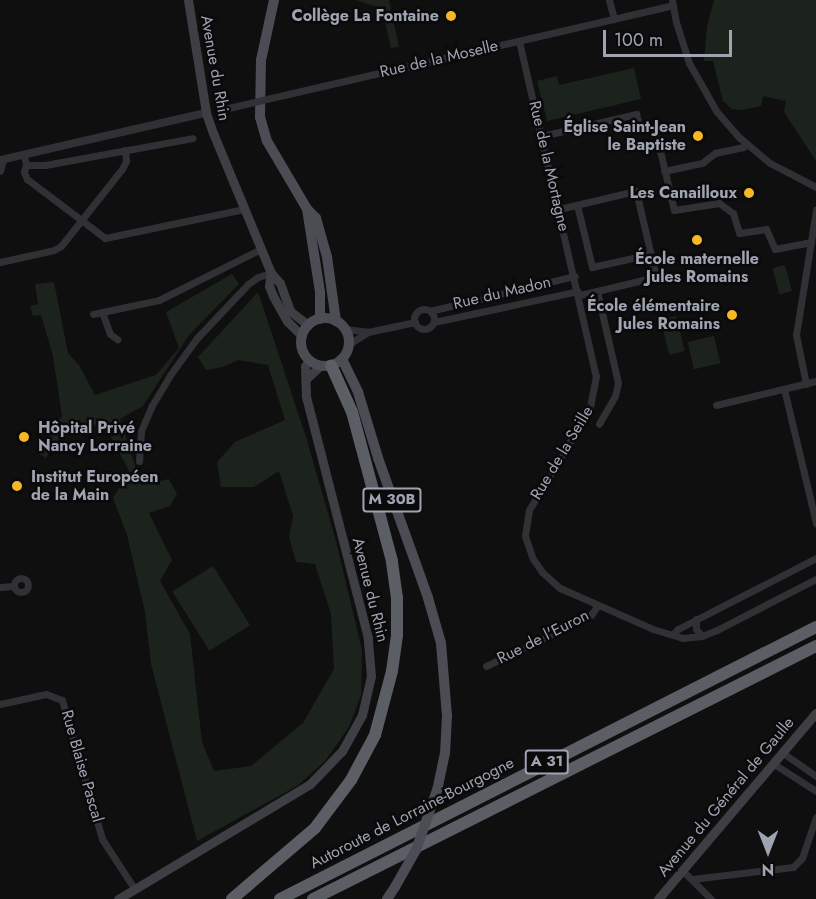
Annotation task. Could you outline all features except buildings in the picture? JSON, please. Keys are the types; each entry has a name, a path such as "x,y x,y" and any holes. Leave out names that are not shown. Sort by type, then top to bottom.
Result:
{"highway":[{"path":"232,899 309,834 351,780 375,735 392,671 397,635 397,598 392,561 352,412 331,364"},
{"name":"Autoroute de Lorraine-Bourgogne","path":"280,899 816,627"},
{"name":"Autoroute de Lorraine-Bourgogne","path":"313,899 816,646"}],"main road":[{"name":"Avenue du Rhin","path":"188,0 206,113 271,273 280,283 290,311 308,325"},
{"path":"274,0 260,66 260,117 267,141 308,209 316,218 324,244 336,321"},
{"path":"308,209 320,292 320,319"},
{"name":"Avenue du Rhin","path":"271,273 269,286 273,296 287,321 302,336"},
{"path":"306,379 331,364 349,344 345,328 336,321 320,319 308,325 302,336 302,349 309,360 331,364"},
{"name":"Avenue du Rhin","path":"118,899 310,784 342,751 365,706 370,676 368,638 306,396 305,366 309,360"},
{"name":"M 30B","path":"331,364 358,392 378,458 429,598 441,643 447,716 438,790 423,834 387,899"},
{"name":"Avenue du Général de Gaulle","path":"658,899 684,872 816,713"}],"street":[{"path":"609,0 614,19"},
{"name":"Rue de la Moselle","path":"206,113 614,19 673,2"},
{"path":"673,2 683,45 699,83 717,112 746,143 770,163 816,188"},
{"name":"Rue de la Mortagne","path":"519,40 579,293"},
{"path":"0,171 2,160 206,113"},
{"path":"542,136 636,114 638,121"},
{"path":"654,124 672,207 676,211 719,203 733,213 739,233 766,229 775,249 811,242"},
{"path":"27,165 45,165 193,138"},
{"path":"664,171 702,163 716,153 743,147 746,143"},
{"path":"0,262 58,249 122,169 126,161 125,150"},
{"path":"24,155 27,165 24,172 27,179 98,235 113,238 244,209"},
{"path":"559,209 636,191 651,254 592,267 577,205"},
{"path":"806,384 796,335 816,210"},
{"path":"93,314 171,295 261,249"},
{"name":"Rue du Madon","path":"434,322 597,291 656,276 651,254"},
{"path":"807,265 816,266"},
{"path":"139,462 141,431 151,407 170,375 197,338 248,284 258,276 271,273"},
{"name":"Rue du Madon","path":"430,311 574,276"},
{"path":"597,291 618,383 615,396 599,424"},
{"name":"Rue de la Seille","path":"579,293 596,369 594,397 590,408 529,510 525,536 533,559 553,583 598,605 653,629 682,638 702,636"},
{"path":"419,311 430,311 434,322 424,329 418,327 415,321 419,311"},
{"path":"102,312 110,334 117,339"},
{"path":"349,344 368,332 415,321"},
{"path":"345,328 368,332"},
{"path":"717,405 816,381"},
{"path":"784,389 816,522"},
{"path":"673,634 696,619 816,558"},
{"path":"696,619 696,628 702,636 816,579"},
{"path":"0,587 14,586"},
{"name":"Rue de l'Euron","path":"486,666 591,615 598,605"},
{"name":"Rue Blaise Pascal","path":"0,704 46,694 55,695 62,700 102,839 134,888"},
{"path":"783,753 816,776"},
{"path":"774,764 816,791"},
{"path":"692,879 793,867 802,858 816,817"},
{"path":"684,872 711,899"}],"shaded area":[{"path":"356,0 389,0 399,47 391,48 382,9"},
{"path":"714,0 816,0 816,161 784,112 786,101 763,96 761,106 742,110 732,109 723,101 713,61 704,61 707,26"},
{"path":"634,68 641,99 547,121 537,81 557,76 559,85"},
{"path":"785,265 792,291 779,294 772,268"},
{"path":"232,274 239,284 189,335 143,406 120,419 141,485 169,479 177,494 170,506 149,513 172,560 160,581 190,634 202,742 214,771 251,766 303,723 334,669 331,614 315,564 296,562 289,537 293,516 279,471 254,487 221,487 217,462 235,442 285,420 268,365 238,360 223,367 206,370 198,357 258,292 306,437 336,541 362,650 361,695 349,727 325,761 297,786 197,841 151,664 145,612 127,535 113,498 129,471 109,433 89,422 56,442 46,458 38,453 62,416 53,356 41,315 33,316 30,306 38,304 35,284 54,282 68,353 79,365 95,395 156,375 179,348 166,312"},
{"path":"676,316 685,351 669,355 660,320"},
{"path":"714,336 720,363 694,369 688,342"},
{"path":"213,566 250,625 209,651 172,591"}],"place":[{"name":"Collège La Fontaine","path":"451,16"},
{"name":"Église Saint-Jean le Baptiste","path":"698,136"},
{"name":"Les Canailloux","path":"749,193"},
{"name":"École maternelle Jules Romains","path":"697,240"},
{"name":"École élémentaire Jules Romains","path":"732,315"},
{"name":"Hôpital Privé Nancy Lorraine","path":"24,437"},
{"name":"Institut Européen de la Main","path":"17,486"}]}
